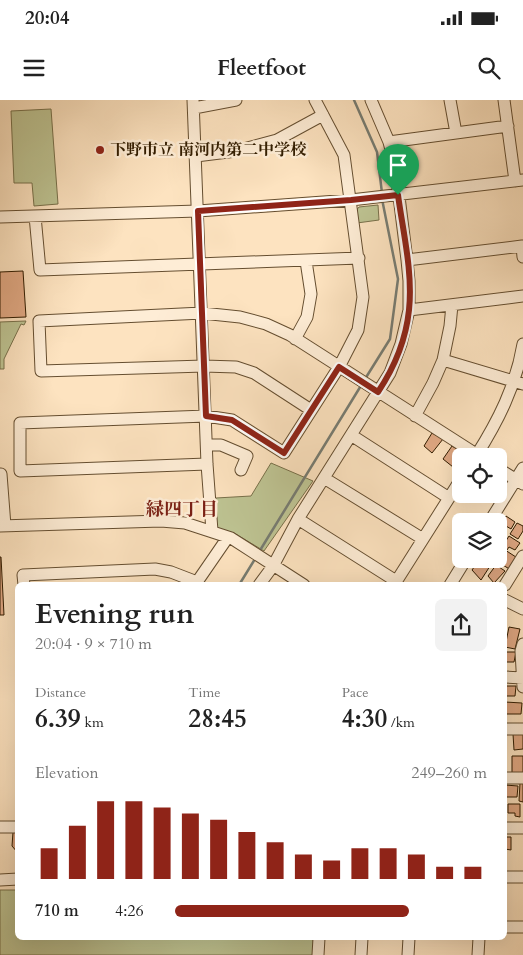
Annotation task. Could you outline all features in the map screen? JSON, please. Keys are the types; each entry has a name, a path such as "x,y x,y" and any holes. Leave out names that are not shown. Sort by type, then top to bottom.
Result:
{"street":[{"path":"212,531 194,104 236,100"},
{"path":"208,464 20,470 20,423 206,416 232,420 284,453 339,367 358,330 363,297 344,155 315,100"},
{"path":"261,582 390,373 401,344 409,310 407,260 395,195 395,165 389,142 371,100"},
{"path":"450,100 456,133"},
{"path":"0,217 198,211 373,198 519,181 504,100"},
{"path":"196,156 236,151 277,140 323,115"},
{"path":"389,142 508,126"},
{"path":"35,216 40,270 359,258"},
{"path":"407,260 522,246 523,257"},
{"path":"295,339 307,317 312,294 306,260"},
{"path":"409,310 523,296"},
{"path":"415,416 433,383 442,360 450,326 452,305"},
{"path":"311,410 254,373 236,367 204,366 41,371 39,321 202,314 240,316 266,324 295,339 465,448"},
{"path":"482,448 519,383 523,344"},
{"path":"442,360 519,383"},
{"path":"351,435 450,498"},
{"path":"207,445 221,445 248,456 241,470"},
{"path":"496,513 519,482 523,468"},
{"path":"0,474 2,474 2,526 161,520 185,523 228,537 299,582"},
{"path":"507,474 519,482"},
{"path":"324,478 423,539"},
{"path":"396,582 452,495"},
{"path":"298,520 393,582"},
{"path":"197,582 228,537"},
{"path":"507,582 523,556"},
{"path":"452,582 460,568"},
{"path":"24,582 23,575 155,569 171,572 192,582"},
{"path":"507,601 523,609"},
{"path":"507,677 522,681 521,651 523,644"},
{"path":"507,729 523,729"},
{"path":"507,778 523,778"},
{"path":"0,827 15,827"},
{"path":"507,828 523,828"},
{"path":"507,877 523,877"},
{"path":"0,880 15,879"},
{"path":"507,927 523,928"},
{"path":"318,955 319,940"},
{"path":"361,955 362,940"},
{"path":"408,955 409,940"},
{"path":"478,955 479,940"}],"green space":[{"path":"51,109 58,204 34,206 32,183 14,183 11,111"},
{"path":"378,205 379,220 357,223 355,212 359,207"},
{"path":"26,321 24,325 21,324 4,359 4,369 0,369 0,322"},
{"path":"271,463 313,481 264,551 234,533 216,528 216,498 251,496"},
{"path":"0,890 15,890 15,940 315,940 314,955 0,955"}],"building":[{"path":"23,271 26,317 0,318 0,272"},
{"path":"432,433 443,439 432,453 424,446"},
{"path":"452,446 455,448 452,448 452,466 443,459"},
{"path":"507,517 515,522 511,529 507,527"},
{"path":"517,523 523,526 523,531 518,539 510,534"},
{"path":"509,536 520,543 515,550 509,547 507,550 507,539"},
{"path":"507,551 519,559 511,570 507,568"},
{"path":"1,557 4,615 0,615"},
{"path":"473,568 489,568 481,580 472,570"},
{"path":"494,568 500,568 505,571 495,582 488,576"},
{"path":"509,627 520,629 515,649 507,647"},
{"path":"507,652 516,652 514,662 507,662"},
{"path":"507,686 516,686 515,696 507,696"},
{"path":"507,702 522,703 521,714 507,714"},
{"path":"513,734 523,734 523,749 514,750"},
{"path":"512,756 523,756 523,774 512,774"},
{"path":"520,783 523,783 523,802 519,801"},
{"path":"507,785 518,786 517,797 507,797"},
{"path":"508,804 520,804 520,817 515,816 515,813 508,813"},
{"path":"13,832 15,832 15,850 12,846"},
{"path":"507,837 511,837 511,850 507,849"}],"waterway":[{"path":"354,100 377,152 382,193"},
{"path":"365,379 390,339 398,279 382,199"},
{"path":"259,552 362,384"},
{"path":"241,582 255,559"}],"place":[{"name":"下野市立 南河内第二中学校","path":"100,150"}],"district":[{"name":"緑四丁目","path":"182,509"}],"route":[{"path":"398,195 409,281 409,310 401,344 390,373 378,392 339,367 284,453 232,420 206,416 198,211 398,195"}]}
